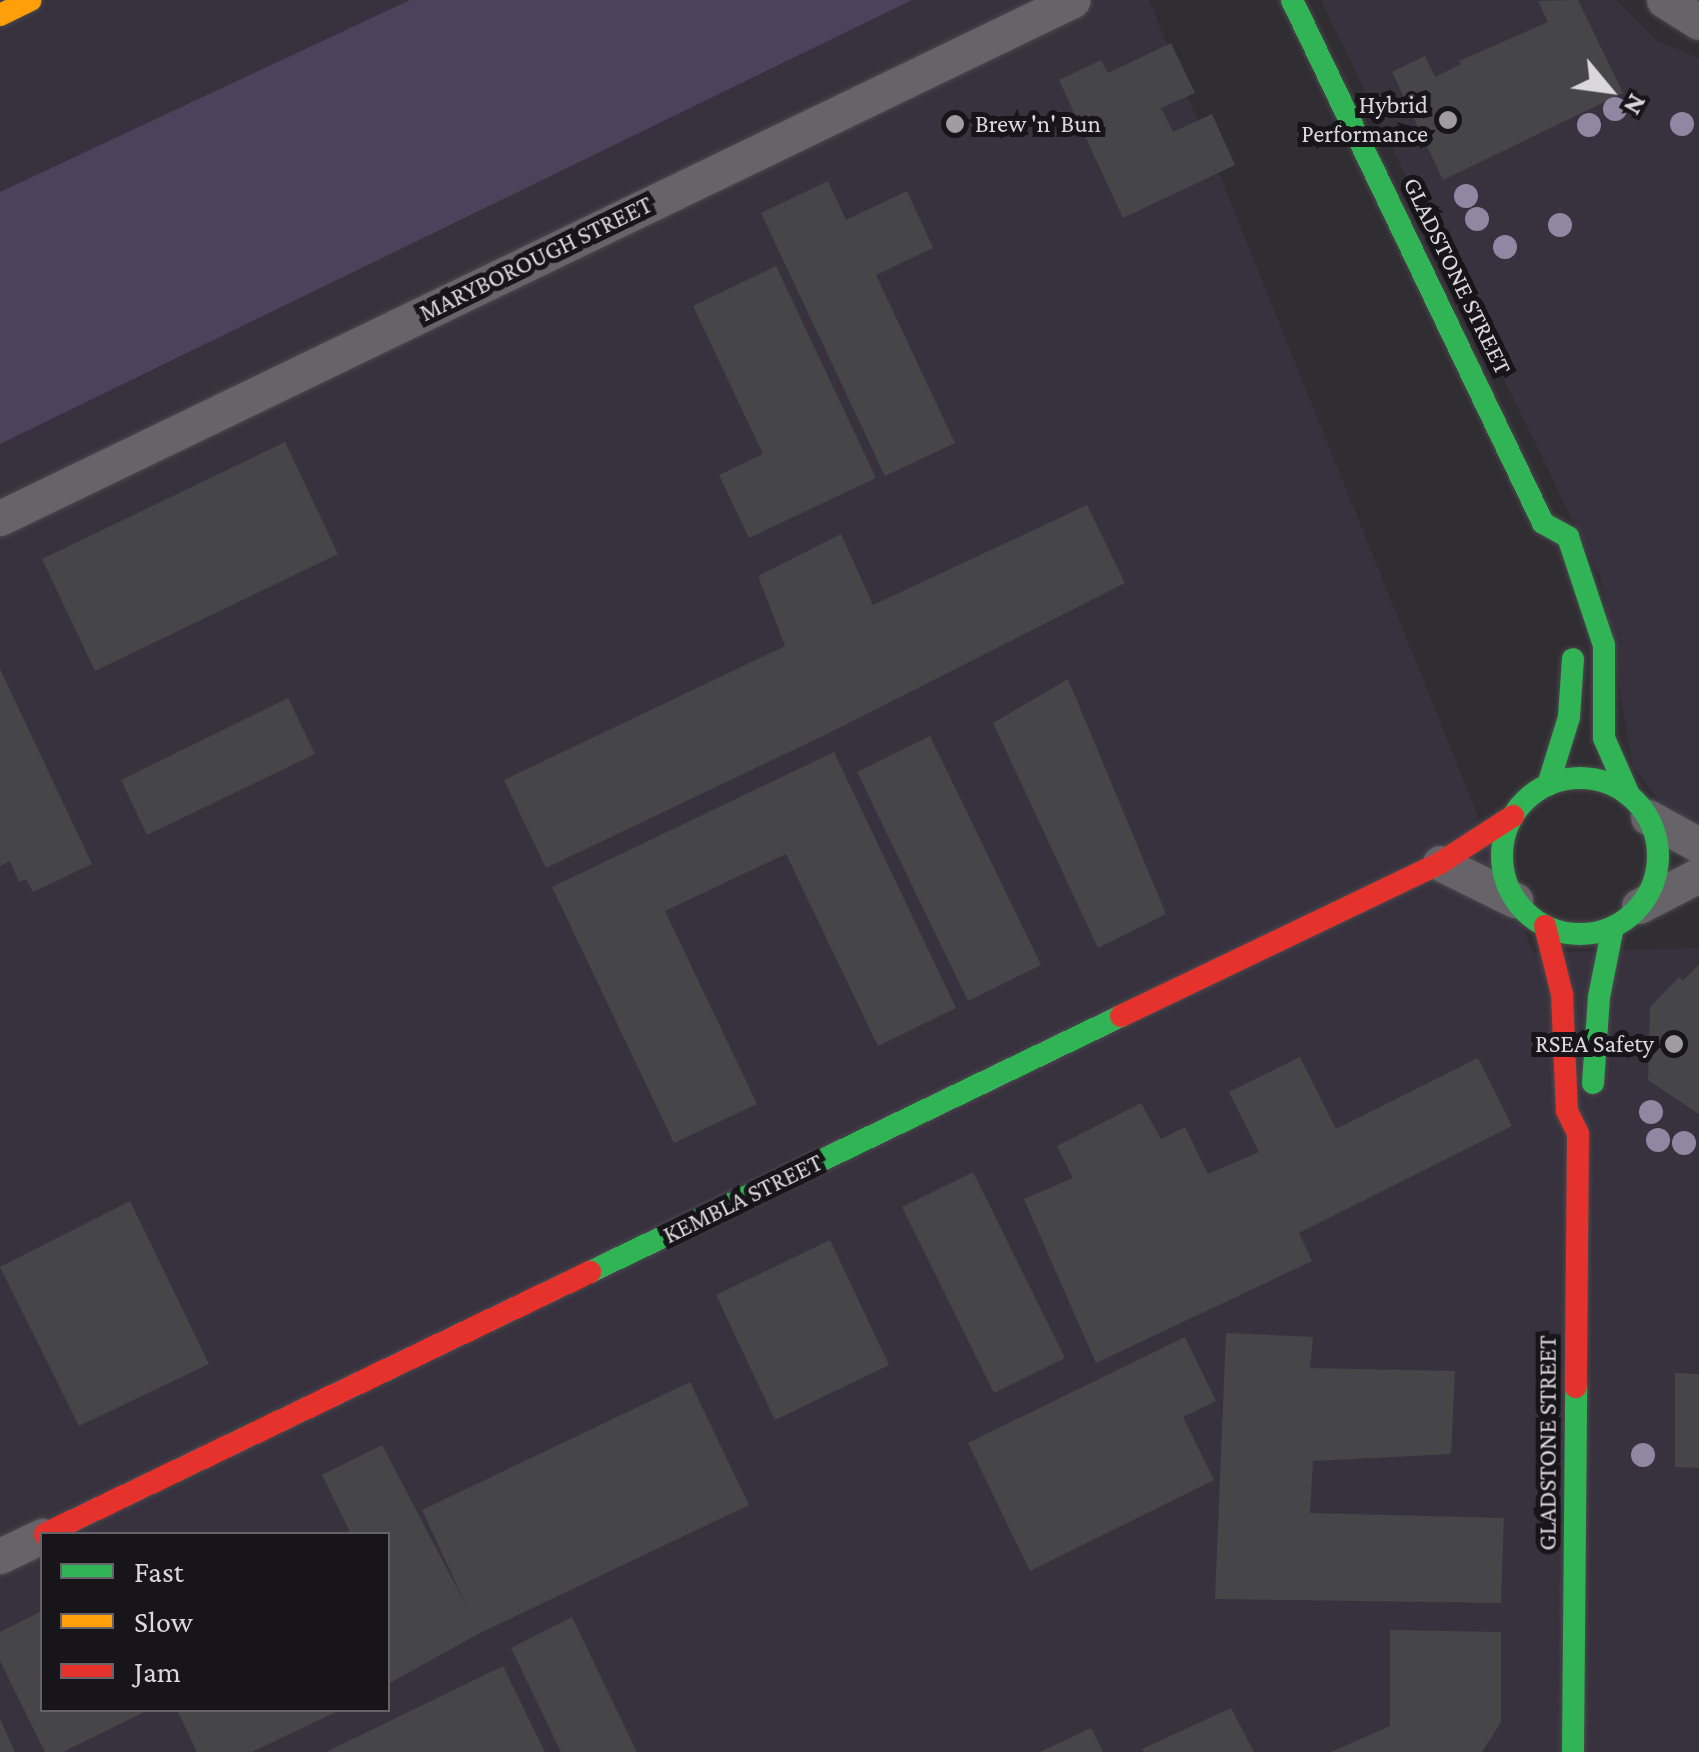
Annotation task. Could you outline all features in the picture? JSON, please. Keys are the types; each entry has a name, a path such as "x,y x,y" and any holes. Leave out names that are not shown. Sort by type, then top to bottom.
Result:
{"street":[{"path":"0,15 31,0"},
{"name":"MARYBOROUGH STREET","path":"0,518 1073,0"},
{"name":"GLADSTONE STREET","path":"1292,0 1544,523 1568,537 1596,605 1604,645 1604,738 1658,856 1654,878 1626,916 1599,996 1591,1114 1578,1134"},
{"path":"1664,0 1699,22"},
{"path":"1538,554 1544,523"},
{"path":"1548,785 1569,717 1571,641"},
{"path":"1515,900 1502,858 1512,816 1528,798 1548,785 1590,778 1699,845"},
{"name":"KEMBLA STREET","path":"50,1532 1440,863 1512,816"},
{"path":"1440,863 1515,900 1545,926 1591,934 1699,875"},
{"name":"GLADSTONE STREET","path":"1545,926 1562,994 1567,1111 1578,1134 1573,1752"},
{"name":"KEMBLA STREET","path":"0,1556 40,1537"},
{"path":"1559,1752 1574,1724"}],"shaded area":[{"path":"0,0 1149,0 1533,953 1699,948 1699,1752 0,1752"},
{"path":"410,0 912,0 0,444 0,192"},
{"path":"1321,0 1616,0 1657,41 1699,58 1699,824 1661,802 1633,768 1601,579"}],"building":[{"path":"1578,0 1623,93 1443,180 1392,72 1425,56 1435,77 1461,64 1459,61 1548,22 1538,1"},
{"path":"1171,43 1195,93 1161,108 1173,132 1212,114 1235,165 1123,218 1059,80 1101,60 1108,73"},
{"path":"828,181 846,220 907,191 933,248 876,275 955,443 885,476 761,213"},
{"path":"776,266 876,478 749,538 719,475 763,454 693,306"},
{"path":"285,442 338,554 95,671 42,559"},
{"path":"1087,505 1125,583 827,734 546,868 504,780 785,646 758,576 841,534 873,605"},
{"path":"0,669 92,864 33,892 26,879 19,882 10,861 0,866"},
{"path":"1068,679 1166,914 1098,948 993,723"},
{"path":"288,698 315,754 147,835 121,780"},
{"path":"930,736 1041,965 968,1001 857,772"},
{"path":"834,752 956,1008 878,1046 786,854 665,911 757,1104 674,1143 552,887"},
{"name":"RSEA Safety","path":"1699,964 1699,1114 1648,1080 1650,1007 1679,977 1683,981"},
{"path":"1300,1057 1336,1129 1478,1058 1512,1126 1299,1233 1312,1261 1096,1363 1024,1199 1073,1178 1057,1146 1141,1103 1161,1139 1185,1127 1208,1174 1259,1152 1229,1092"},
{"path":"973,1172 1065,1358 994,1393 902,1207"},
{"path":"130,1201 209,1364 79,1426 0,1267"},
{"path":"830,1240 889,1365 775,1420 716,1295"},
{"path":"1226,1333 1313,1337 1310,1368 1455,1371 1451,1454 1313,1461 1310,1513 1504,1518 1501,1603 1215,1599"},
{"path":"1185,1337 1216,1401 1183,1417 1214,1480 1030,1571 968,1443"},
{"path":"1675,1373 1699,1374 1699,1468 1675,1467"},
{"path":"690,1382 749,1505 480,1633 390,1683 390,1532 350,1532 322,1475 382,1445 468,1609 422,1510"},
{"path":"40,1612 40,1712 144,1712 63,1752 45,1752 0,1661 0,1632"},
{"path":"572,1617 637,1752 561,1752 511,1648"},
{"path":"1390,1630 1501,1632 1501,1722 1482,1752 1331,1752 1390,1726"},
{"path":"503,1666 545,1752 326,1752"},
{"path":"1231,1708 1254,1752 1142,1749"},
{"path":"178,1712 336,1712 252,1752 197,1752"},
{"path":"0,1719 15,1752 0,1752"},
{"path":"1091,1728 1103,1752 1040,1752"}],"traffic: fast":[{"path":"1292,0 1543,523 1568,537 1604,645 1604,738 1629,795"},
{"path":"1548,785 1569,717 1573,659"},
{"path":"1580,778 1610,784 1635,801 1652,826 1658,856 1652,886 1635,911 1610,928 1580,934 1550,928 1525,911 1508,886 1502,856 1508,826 1525,801 1550,784 1580,778"},
{"path":"1593,1083 1599,997 1613,927"},
{"path":"590,1272 1121,1016"},
{"path":"1573,1752 1576,1387"}],"traffic: slow":[{"path":"0,15 31,0"}],"traffic: jam":[{"path":"1121,1016 1440,863 1513,816"},
{"path":"1545,926 1562,994 1567,1111 1578,1134 1576,1387"},
{"path":"49,1532 590,1272"}],"place":[{"name":"Hybrid Performance","path":"1448,120"},
{"name":"Brew 'n' Bun","path":"955,124"},
{"name":"RSEA Safety","path":"1674,1044"}]}
